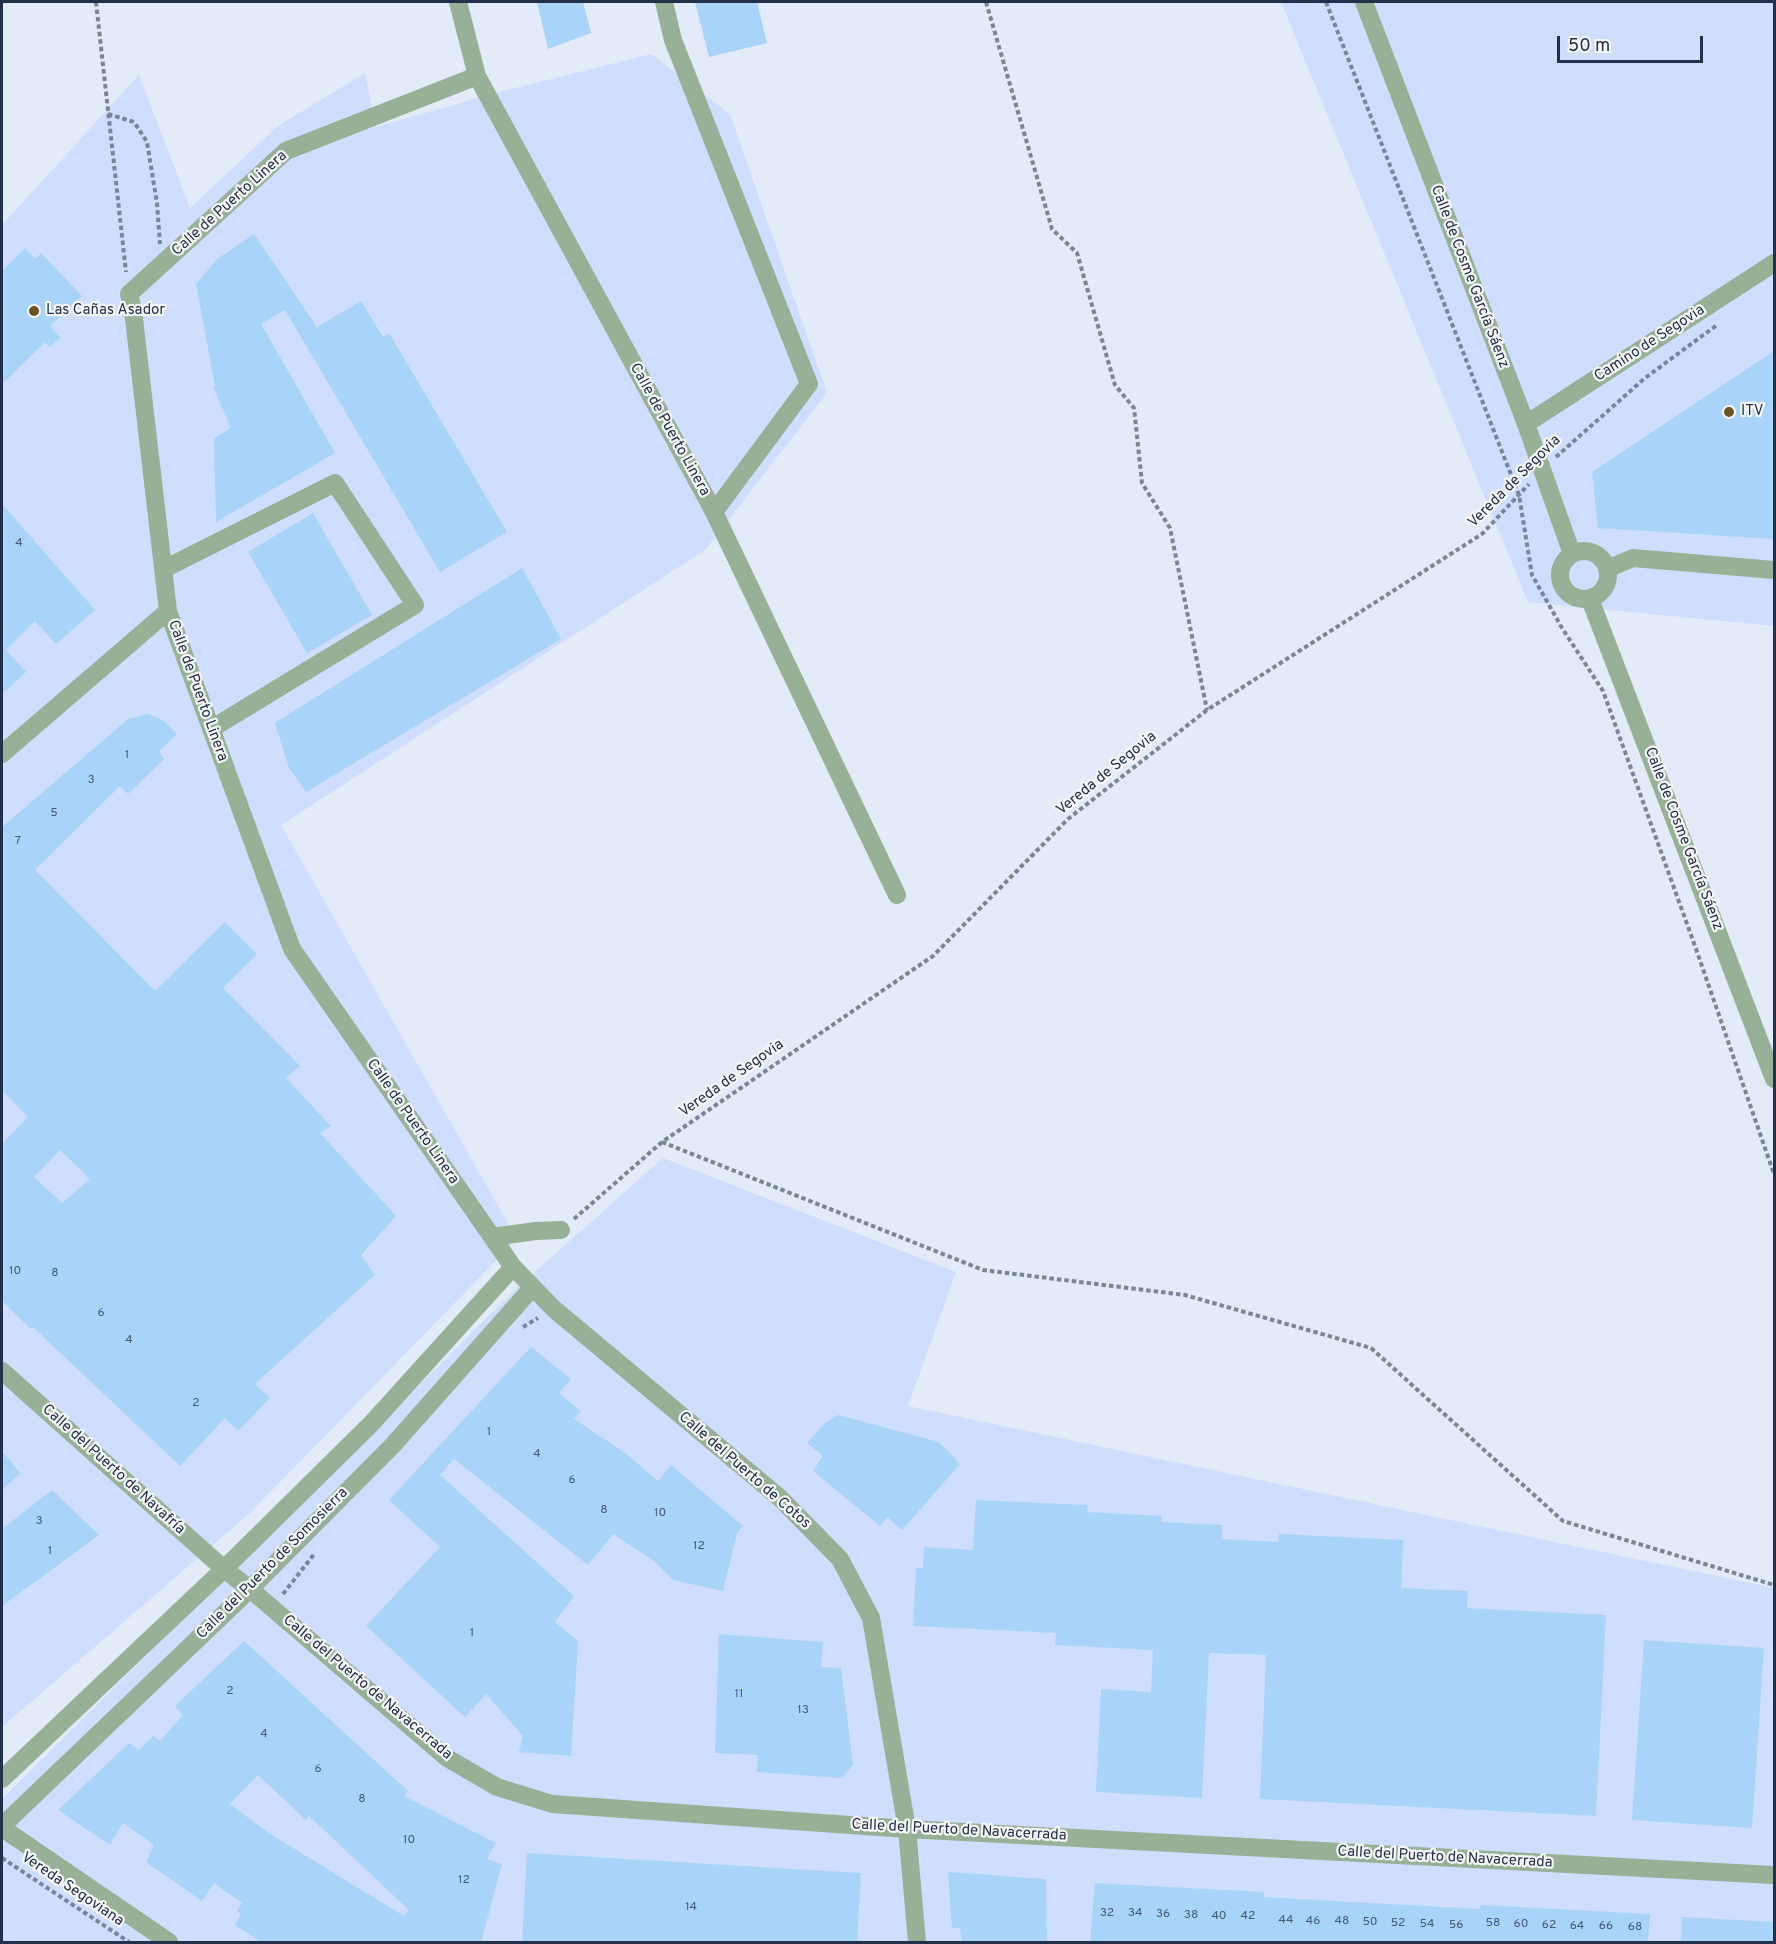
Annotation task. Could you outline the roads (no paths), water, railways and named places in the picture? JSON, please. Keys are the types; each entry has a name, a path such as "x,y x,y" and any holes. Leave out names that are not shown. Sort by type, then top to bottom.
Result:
{"street":[{"path":"458,2 477,76"},
{"path":"664,2 673,40 809,384 714,512"},
{"name":"Calle de Cosme García Sáenz","path":"1364,2 1526,424 1572,554"},
{"name":"Calle de Puerto Linera","path":"513,1268 292,949 168,611 133,310 129,294 286,152 477,76 714,512 897,895"},
{"name":"Camino de Segovia","path":"1526,424 1774,263"},
{"path":"164,569 335,483 415,605 212,729"},
{"path":"1592,552 1599,556 1608,569 1605,587 1600,594 1590,599 1570,596 1562,586 1560,572 1565,559 1572,554 1592,552"},
{"path":"1608,569 1634,558 1774,570"},
{"name":"Calle de Cosme García Sáenz","path":"1590,599 1774,1079"},
{"path":"2,753 168,611"},
{"path":"492,1237 561,1230"},
{"name":"Calle del Puerto de Cotos","path":"513,1268 532,1288 780,1498 840,1559 871,1618 907,1829 917,1942"},
{"name":"Calle del Puerto de Somosierra","path":"2,1779 224,1569 371,1424 513,1268"},
{"name":"Calle del Puerto de Somosierra","path":"2,1827 250,1589 393,1445 532,1288"},
{"name":"Calle del Puerto de Navafría","path":"2,1371 224,1569"},
{"name":"Calle del Puerto de Navacerrada","path":"224,1569 447,1758 497,1787 552,1804 907,1829 1774,1875"},
{"path":"2,1827 169,1942"}],"place":[{"name":"Las Cañas Asador","path":"34,311"},
{"name":"ITV","path":"1729,412"}]}
